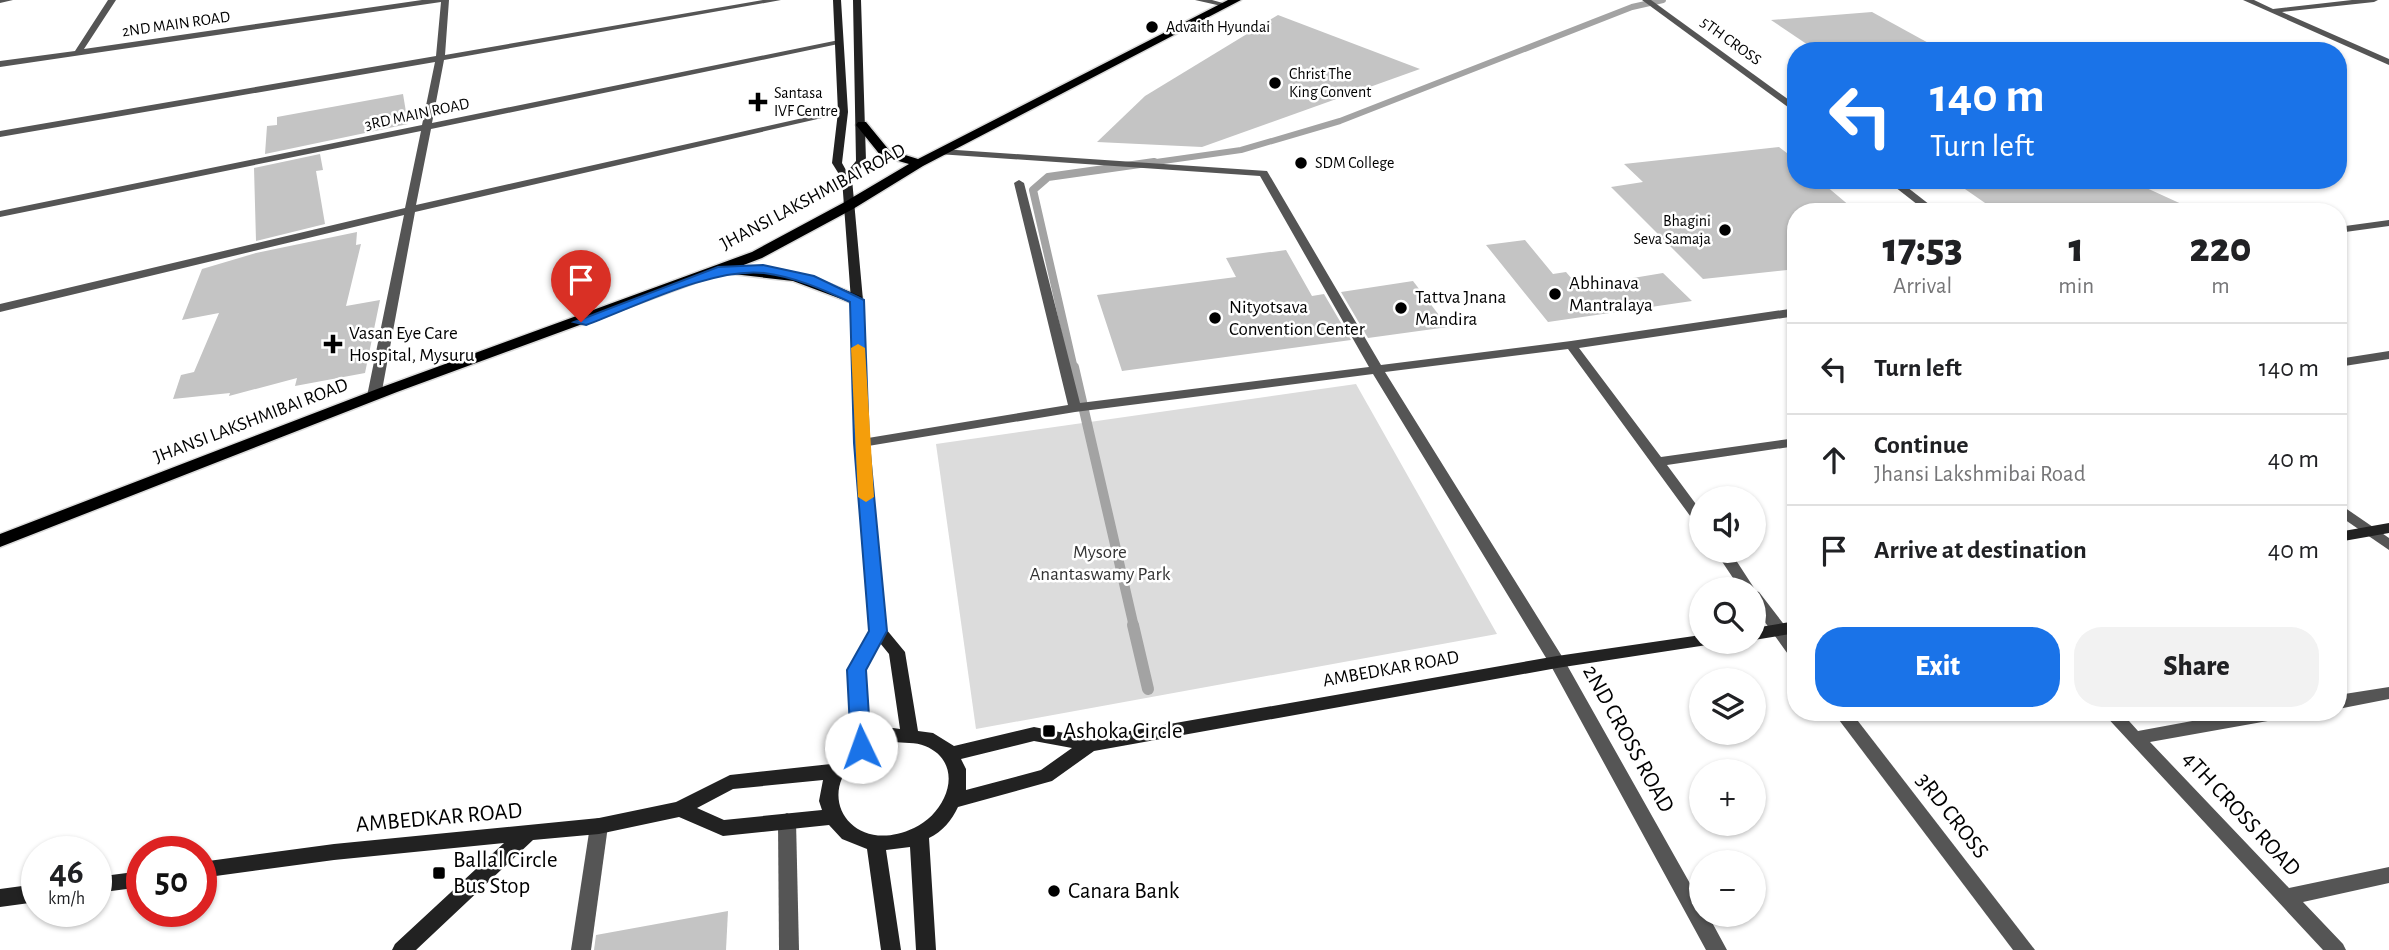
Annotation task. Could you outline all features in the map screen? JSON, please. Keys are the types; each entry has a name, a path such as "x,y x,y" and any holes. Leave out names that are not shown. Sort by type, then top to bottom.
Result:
{"main road":[{"name":"JHANSI LAKSHMIBAI ROAD","path":"0,541 374,396 722,270 848,206 919,163 1231,2"},
{"path":"862,125 885,153 919,163"},
{"path":"722,270 763,269 809,279 857,300"}],"street":[{"path":"0,1 9,0"},
{"path":"78,52 112,0"},
{"name":"2ND MAIN ROAD","path":"0,64 439,0"},
{"path":"374,396 440,57 445,0"},
{"path":"0,134 777,0"},
{"path":"837,0 843,112 837,163 847,178 857,300 862,443 878,631 856,670 861,747"},
{"path":"847,178 861,161 857,0"},
{"path":"1199,0 1231,2"},
{"name":"5TH CROSS","path":"1646,0 1787,103"},
{"path":"2247,0 2343,42"},
{"path":"2272,11 2374,0"},
{"name":"3RD MAIN ROAD","path":"0,214 839,43"},
{"path":"2347,44 2389,62"},
{"path":"0,308 410,210 843,112"},
{"name":"2ND CROSS ROAD","path":"942,152 1263,173 1376,368 1557,662 1717,950"},
{"path":"1019,183 1075,408"},
{"path":"1903,189 1922,203"},
{"path":"2347,229 2389,223"},
{"path":"862,443 1075,408 1571,345 1787,313"},
{"path":"1571,345 1689,504"},
{"path":"2347,362 2389,355"},
{"path":"1660,462 1787,443"},
{"path":"2347,515 2389,545"},
{"path":"2347,536 2389,528"},
{"path":"1766,614 1787,642"},
{"path":"1766,632 1787,628"},
{"path":"878,631 897,652 910,734"},
{"name":"AMBEDKAR ROAD","path":"951,754 1034,734 1090,745 1557,662 1689,643"},
{"path":"2347,700 2389,692"},
{"name":"3RD CROSS","path":"1848,721 2025,950"},
{"name":"4TH CROSS ROAD","path":"2119,721 2336,950"},
{"path":"2136,738 2230,721"},
{"path":"910,734 940,744 951,754 960,775 956,800 935,826 919,835 890,843 858,839 842,830 831,817 827,802 835,771 861,747 876,739 910,734"},
{"name":"AMBEDKAR ROAD","path":"956,800 1046,776 1090,745"},
{"name":"AMBEDKAR ROAD","path":"217,868 334,852 599,826 680,809 730,782 835,771"},
{"path":"680,809 723,828 831,817"},
{"path":"787,821 789,950"},
{"path":"581,950 599,826"},
{"path":"402,950 527,834"},
{"path":"919,835 926,950"},
{"path":"876,843 891,950"},
{"path":"2286,897 2389,875"},
{"path":"0,898 21,895"}],"green space":[{"name":"Mysore Anantaswamy Park","path":"1356,384 1497,634 976,729 936,444"}],"building":[{"path":"1872,12 1927,42 1804,42 1771,20"},
{"name":"Christ The King Convent","path":"1278,15 1420,69 1202,147 1097,142 1145,96"},
{"path":"403,94 408,124 265,154 267,126 277,125 277,117"},
{"name":"Bhagini Seva Samaja","path":"1779,147 1787,153 1787,189 1830,189 1846,203 1787,203 1787,270 1703,279 1611,187 1643,182 1624,164"},
{"path":"320,154 323,170 316,171 325,224 256,241 254,168"},
{"path":"1965,189 2149,189 2179,203 1985,203"},
{"path":"357,232 356,245 361,244 346,306 380,300 365,373 295,386 297,378 229,396 230,393 173,399 181,375 194,372 219,313 182,320 202,269 256,253"},
{"path":"1525,240 1553,274 1566,272 1579,287 1663,273 1692,301 1548,322 1486,245"},
{"name":"Nityotsava Convention Center","path":"1286,250 1312,296 1324,294 1351,340 1122,371 1097,295 1236,277 1226,258"},
{"name":"Tattva Jnana Mandira","path":"1413,281 1448,327 1368,338 1341,292"},
{"path":"728,911 726,950 594,950 596,935"}],"waterway":[{"path":"1142,164 1241,150 1340,121 1632,7 1663,0"},
{"path":"1074,369 1033,190 1048,177 1154,162"},
{"path":"1074,367 1134,627"},
{"path":"1133,625 1148,689"}],"slow traffic":[{"path":"858,348 866,497"}],"place":[{"name":"Advaith Hyundai","path":"1152,27"},
{"name":"Christ The King Convent","path":"1275,83"},
{"name":"Santasa IVF Centre","path":"758,102"},
{"name":"SDM College","path":"1301,163"},
{"name":"Bhagini Seva Samaja","path":"1725,230"},
{"name":"Abhinava Mantralaya","path":"1555,294"},
{"name":"Tattva Jnana Mandira","path":"1401,308"},
{"name":"Nityotsava Convention Center","path":"1215,318"},
{"name":"Vasan Eye Care Hospital, Mysuru","path":"333,344"},
{"name":"Ashoka Circle","path":"1049,731"},
{"name":"Ballal Circle Bus Stop","path":"439,873"},
{"name":"Canara Bank","path":"1054,891"}],"route":[{"path":"581,322 722,270 763,269 809,279 857,300 862,443 878,631 856,670 861,747"}]}
